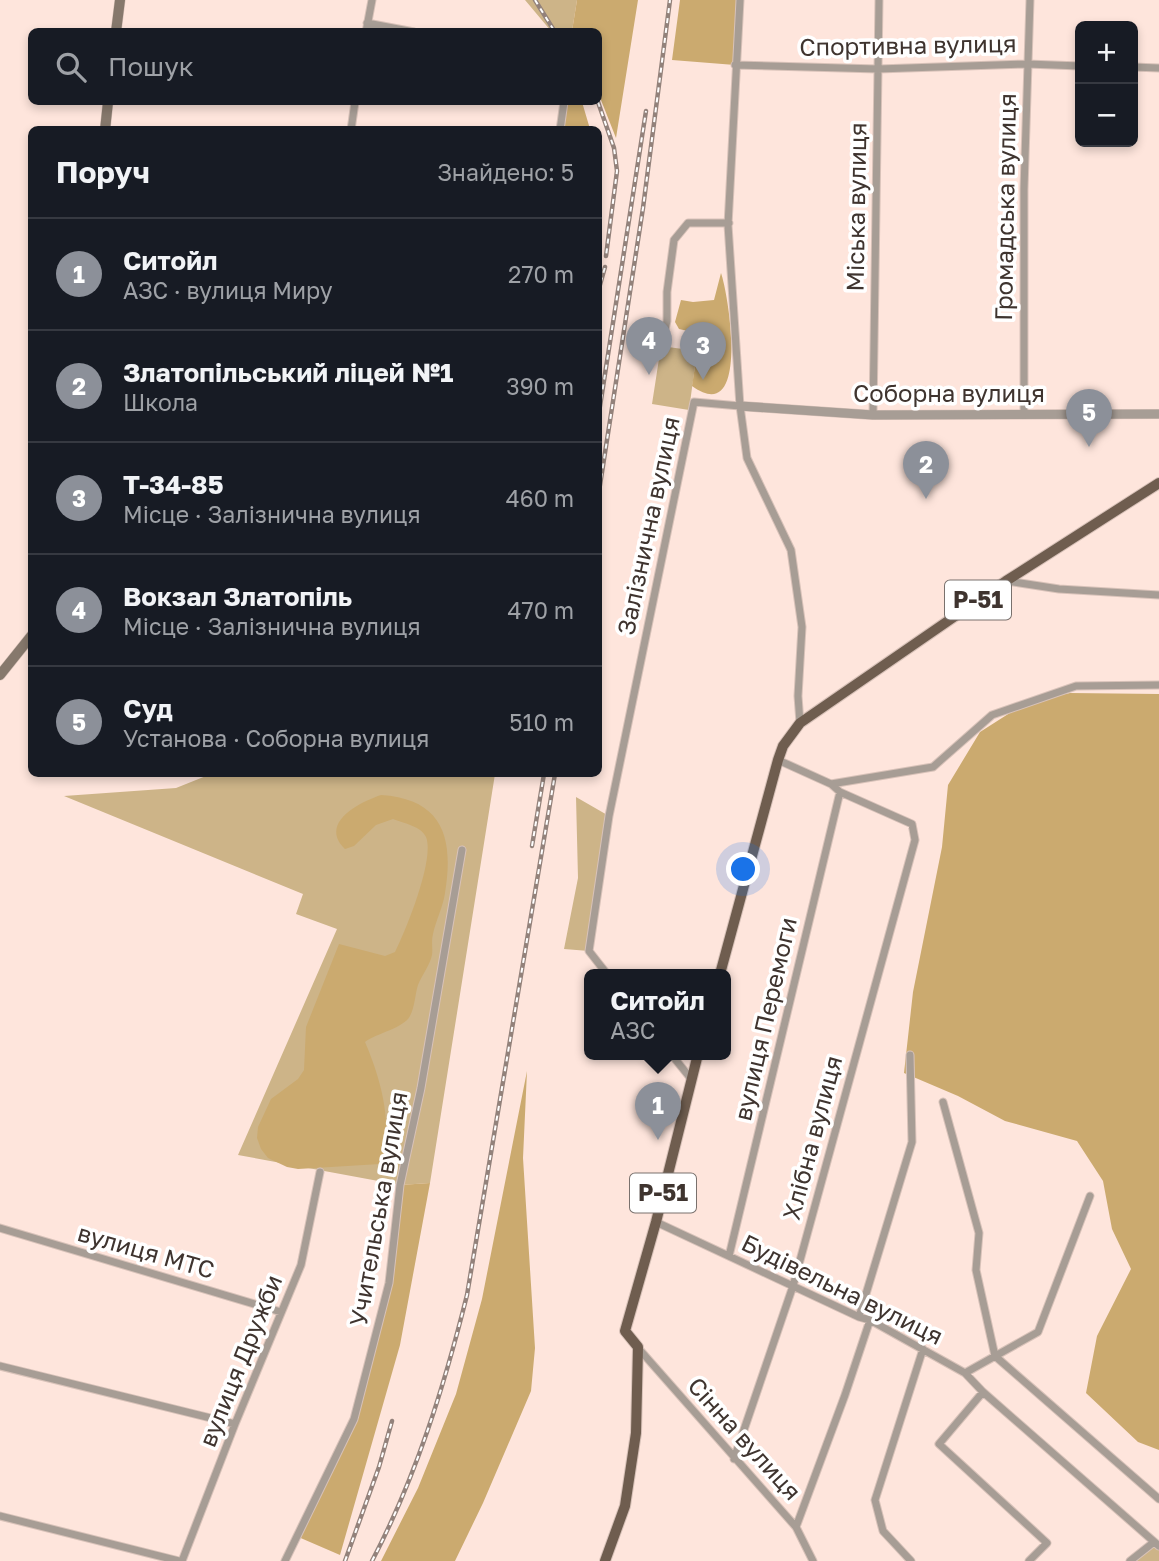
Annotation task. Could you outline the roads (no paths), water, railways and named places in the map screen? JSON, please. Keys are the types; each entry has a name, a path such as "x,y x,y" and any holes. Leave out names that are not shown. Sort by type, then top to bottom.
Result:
{"main road":[{"path":"116,28 120,0"},
{"path":"105,126 108,105"},
{"name":"Р-51","path":"721,969 778,760 783,746 800,723 1006,581 1159,483"},
{"path":"0,675 28,640"},
{"name":"Р-51","path":"638,1347 625,1331 656,1222 697,1060"},
{"path":"605,1561 625,1506 636,1433 638,1347"}],"street":[{"path":"366,28 372,0"},
{"path":"740,0 729,223 740,405 747,458 791,550 802,627 798,696 800,723"},
{"name":"Міська вулиця","path":"873,415 879,0"},
{"name":"Громадська вулиця","path":"1024,414 1030,0"},
{"path":"367,23 393,28"},
{"name":"Спортивна вулиця","path":"736,65 878,69 1027,64 1075,66"},
{"path":"1138,68 1159,68"},
{"path":"352,126 355,105"},
{"path":"561,126 564,105"},
{"path":"661,346 667,321 667,292 674,240 688,223 729,223"},
{"name":"Залізнична вулиця","path":"603,969 589,951 609,816 694,402 740,405"},
{"name":"Соборна вулиця","path":"740,405 873,415 1159,414"},
{"path":"1006,581 1059,589 1159,596"},
{"path":"831,784 933,767 992,715 1076,686 1159,685"},
{"path":"778,760 831,784 840,792"},
{"name":"Хлібна вулиця","path":"734,1459 793,1286 915,840 912,824 840,792"},
{"name":"вулиця Перемоги","path":"729,1256 840,792"},
{"name":"Учительська вулиця","path":"285,1561 354,1419 389,1283 400,1185 421,1088 462,850"},
{"path":"859,1317 912,1142 910,1055"},
{"path":"676,1060 692,1080"},
{"path":"943,1102 979,1233 976,1270 995,1356 1159,1499"},
{"name":"вулиця Дружби","path":"181,1561 302,1265 320,1172"},
{"path":"965,1373 1038,1332 1090,1196"},
{"name":"Будівельна вулиця","path":"656,1222 870,1320 965,1373 983,1392 1156,1544"},
{"name":"вулиця МТС","path":"0,1228 281,1312"},
{"path":"796,1527 870,1320"},
{"name":"Сінна вулиця","path":"638,1347 796,1527 813,1561"},
{"path":"911,1561 883,1531 875,1500 923,1349"},
{"path":"0,1366 235,1424"},
{"path":"983,1392 939,1444 1047,1542 1029,1561"},
{"path":"0,1516 181,1561"},
{"path":"1130,1561 1156,1544"}],"railway":[{"path":"535,0 552,28"},
{"path":"602,472 643,208 670,0"},
{"path":"599,105 614,148 617,171 606,256"},
{"path":"602,393 646,111"},
{"path":"602,278 605,267"},
{"path":"532,846 544,777"},
{"path":"372,1561 402,1497 427,1431 449,1364 467,1295 554,777"},
{"path":"345,1561 379,1467 392,1421"}],"place":[{"name":"Вокзал Златопіль","path":"649,375"},
{"name":"Т-34-85","path":"703,380"},
{"name":"Суд","path":"1089,447"},
{"name":"Златопільський ліцей №1","path":"926,499"},
{"name":"Ситойл","path":"658,1140"}]}
